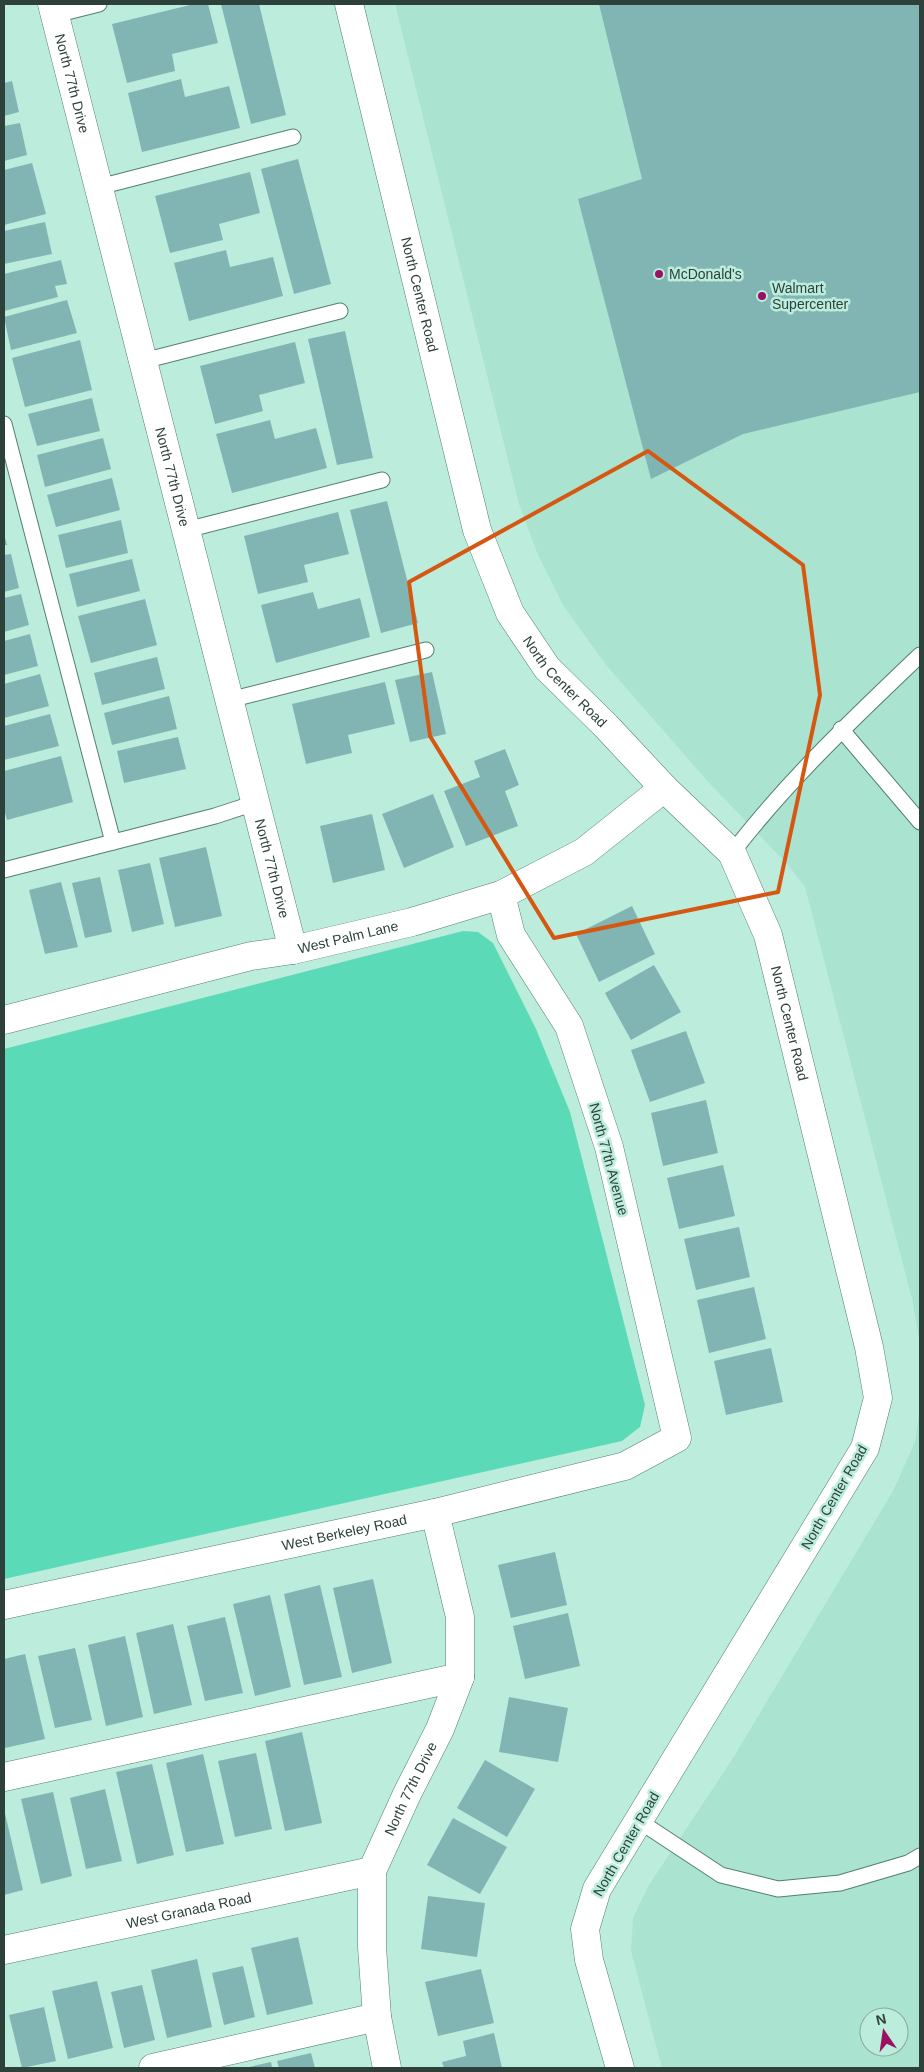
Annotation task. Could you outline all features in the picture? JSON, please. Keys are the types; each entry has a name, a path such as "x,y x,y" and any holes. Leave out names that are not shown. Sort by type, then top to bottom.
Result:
{"street":[{"name":"North Center Road","path":"349,4 478,530 510,613 547,668 606,726 664,788 732,853 750,889 768,935 869,1347 878,1398 865,1448 597,1889 585,1929 589,1960 620,2068"},
{"name":"North 77th Drive","path":"54,9 293,950"},
{"name":"West Palm Lane","path":"4,1020 251,956 293,950 412,922 501,895 584,852 664,788"},
{"name":"North 77th Avenue","path":"501,895 511,935 569,1026 609,1147 677,1438"},
{"name":"West Berkeley Road","path":"4,1605 435,1513 625,1466 677,1438"},
{"name":"North 77th Drive","path":"387,2068 377,2016 372,1946 372,1871 407,1794 440,1729 460,1677 460,1617 435,1513"},
{"path":"4,1777 460,1677"},
{"name":"West Granada Road","path":"4,1950 372,1871"},
{"path":"153,2068 377,2016"}],"lane":[{"path":"54,9 99,4"},
{"path":"99,187 293,137"},
{"path":"142,361 340,311"},
{"path":"4,424 113,842"},
{"path":"186,530 382,480"},
{"path":"229,700 426,650"},
{"path":"732,853 758,819 841,730 920,655"},
{"path":"841,730 920,822"},
{"path":"4,870 215,816 255,803"},
{"path":"638,1821 720,1875 778,1889 840,1883 908,1863 920,1856"}],"highlighted area":[{"path":"648,451 803,565 820,695 778,892 554,938 430,736 409,582"}],"shaded area":[{"path":"395,4 920,4 920,1343 912,1299 805,887 788,865 711,785 606,665 563,605 538,555 519,504"},
{"path":"920,1408 920,2068 662,2068 631,1951 633,1918 649,1885 733,1758 893,1491 915,1442"}],"green space":[{"path":"463,931 478,932 493,943 536,1029 570,1112 645,1405 640,1427 622,1441 4,1579 4,1049"}],"building":[{"path":"194,4 208,4 218,43 172,54 175,71 127,83 112,24"},
{"path":"221,4 259,4 286,115 251,124"},
{"name":"Walmart Supercenter","path":"599,4 920,4 920,392 743,434 651,479 578,199 642,179"},
{"path":"181,79 185,97 229,86 240,128 142,152 128,93"},
{"path":"12,81 19,112 4,116 4,83"},
{"path":"20,123 27,155 4,161 4,126"},
{"path":"298,159 331,284 294,294 261,169"},
{"path":"32,163 46,214 4,225 4,170"},
{"path":"250,172 260,213 219,224 223,240 170,253 155,196"},
{"path":"45,222 52,254 4,264 4,231"},
{"path":"226,250 230,267 273,257 283,296 189,321 174,263"},
{"path":"61,260 67,284 55,286 58,297 4,311 4,274"},
{"path":"67,300 77,333 11,350 4,317"},
{"path":"345,331 373,458 337,465 308,339"},
{"path":"80,340 92,390 25,407 12,358"},
{"path":"295,342 305,383 259,395 263,411 215,424 200,366"},
{"path":"92,398 100,431 37,446 28,414"},
{"path":"270,420 275,439 316,428 327,468 232,493 216,434"},
{"path":"103,438 111,469 45,487 37,455"},
{"path":"112,478 120,510 56,527 47,495"},
{"path":"387,501 418,623 381,633 350,510"},
{"path":"338,512 349,554 304,565 308,582 258,594 244,536"},
{"path":"121,520 128,553 66,568 58,535"},
{"path":"4,534 7,545 4,545"},
{"path":"11,554 19,588 4,592 4,555"},
{"path":"132,559 140,591 77,607 69,574"},
{"path":"313,592 318,609 360,598 370,637 276,663 261,605"},
{"path":"21,594 29,625 4,632 4,598"},
{"path":"145,599 157,645 91,663 78,616"},
{"path":"30,634 38,666 4,675 4,641"},
{"path":"157,657 165,689 102,705 94,673"},
{"path":"432,672 446,734 410,742 395,680"},
{"path":"40,674 49,706 4,718 4,684"},
{"path":"385,682 395,724 348,735 352,753 306,764 292,704"},
{"path":"169,696 177,729 112,745 104,713"},
{"path":"50,714 59,746 4,760 4,726"},
{"path":"178,737 186,769 124,783 117,751"},
{"path":"505,749 519,785 505,791 518,826 466,846 444,791 480,777 474,761"},
{"path":"61,756 73,802 7,820 4,809 4,771"},
{"path":"433,794 454,847 404,868 382,814"},
{"path":"372,814 385,870 333,883 320,826"},
{"path":"206,847 222,916 175,927 159,858"},
{"path":"150,863 164,924 132,932 118,870"},
{"path":"100,877 112,932 85,938 72,883"},
{"path":"61,882 78,947 45,954 29,890"},
{"path":"632,906 655,954 599,982 576,934"},
{"path":"654,965 681,1012 631,1040 605,993"},
{"path":"686,1031 705,1083 650,1102 631,1050"},
{"path":"706,1100 718,1153 663,1166 651,1113"},
{"path":"723,1165 735,1216 679,1229 667,1178"},
{"path":"739,1227 750,1277 696,1290 684,1239"},
{"path":"754,1287 766,1339 709,1353 697,1300"},
{"path":"771,1348 783,1402 726,1415 714,1361"},
{"path":"555,1552 567,1605 511,1618 498,1565"},
{"path":"373,1579 392,1663 352,1673 333,1588"},
{"path":"320,1585 342,1677 304,1685 284,1594"},
{"path":"270,1595 291,1687 255,1696 233,1604"},
{"path":"568,1613 580,1666 525,1679 513,1626"},
{"path":"225,1617 243,1693 205,1701 187,1626"},
{"path":"173,1624 192,1705 154,1714 136,1633"},
{"path":"125,1636 143,1717 106,1726 88,1645"},
{"path":"75,1648 92,1720 55,1728 38,1656"},
{"path":"25,1654 45,1739 5,1748 4,1659"},
{"path":"509,1697 568,1708 558,1762 499,1752"},
{"path":"302,1732 322,1823 285,1831 265,1741"},
{"path":"256,1753 272,1829 235,1837 218,1761"},
{"path":"203,1754 224,1844 186,1852 166,1763"},
{"path":"485,1760 535,1789 507,1837 457,1808"},
{"path":"152,1764 174,1855 137,1864 116,1772"},
{"path":"105,1789 122,1861 86,1869 70,1798"},
{"path":"53,1792 72,1876 41,1884 21,1799"},
{"path":"4,1809 23,1890 4,1895"},
{"path":"453,1818 507,1847 480,1894 427,1865"},
{"path":"428,1896 485,1903 477,1957 421,1949"},
{"path":"298,1937 313,2004 267,2015 251,1948"},
{"path":"197,1959 212,2027 167,2038 151,1970"},
{"path":"243,1966 255,2017 224,2025 212,1973"},
{"path":"481,1969 494,2023 438,2036 425,1982"},
{"path":"97,1981 113,2048 68,2059 52,1991"},
{"path":"142,1985 155,2040 124,2048 111,1992"},
{"path":"44,2007 56,2061 22,2068 9,2015"},
{"path":"494,2033 502,2068 444,2068 442,2062 466,2056 463,2041"},
{"path":"311,2053 315,2068 279,2068 277,2061"},
{"path":"271,2062 272,2068 249,2068 249,2067"}],"place":[{"name":"McDonald's","path":"659,274"},
{"name":"Walmart Supercenter","path":"762,296"}]}
